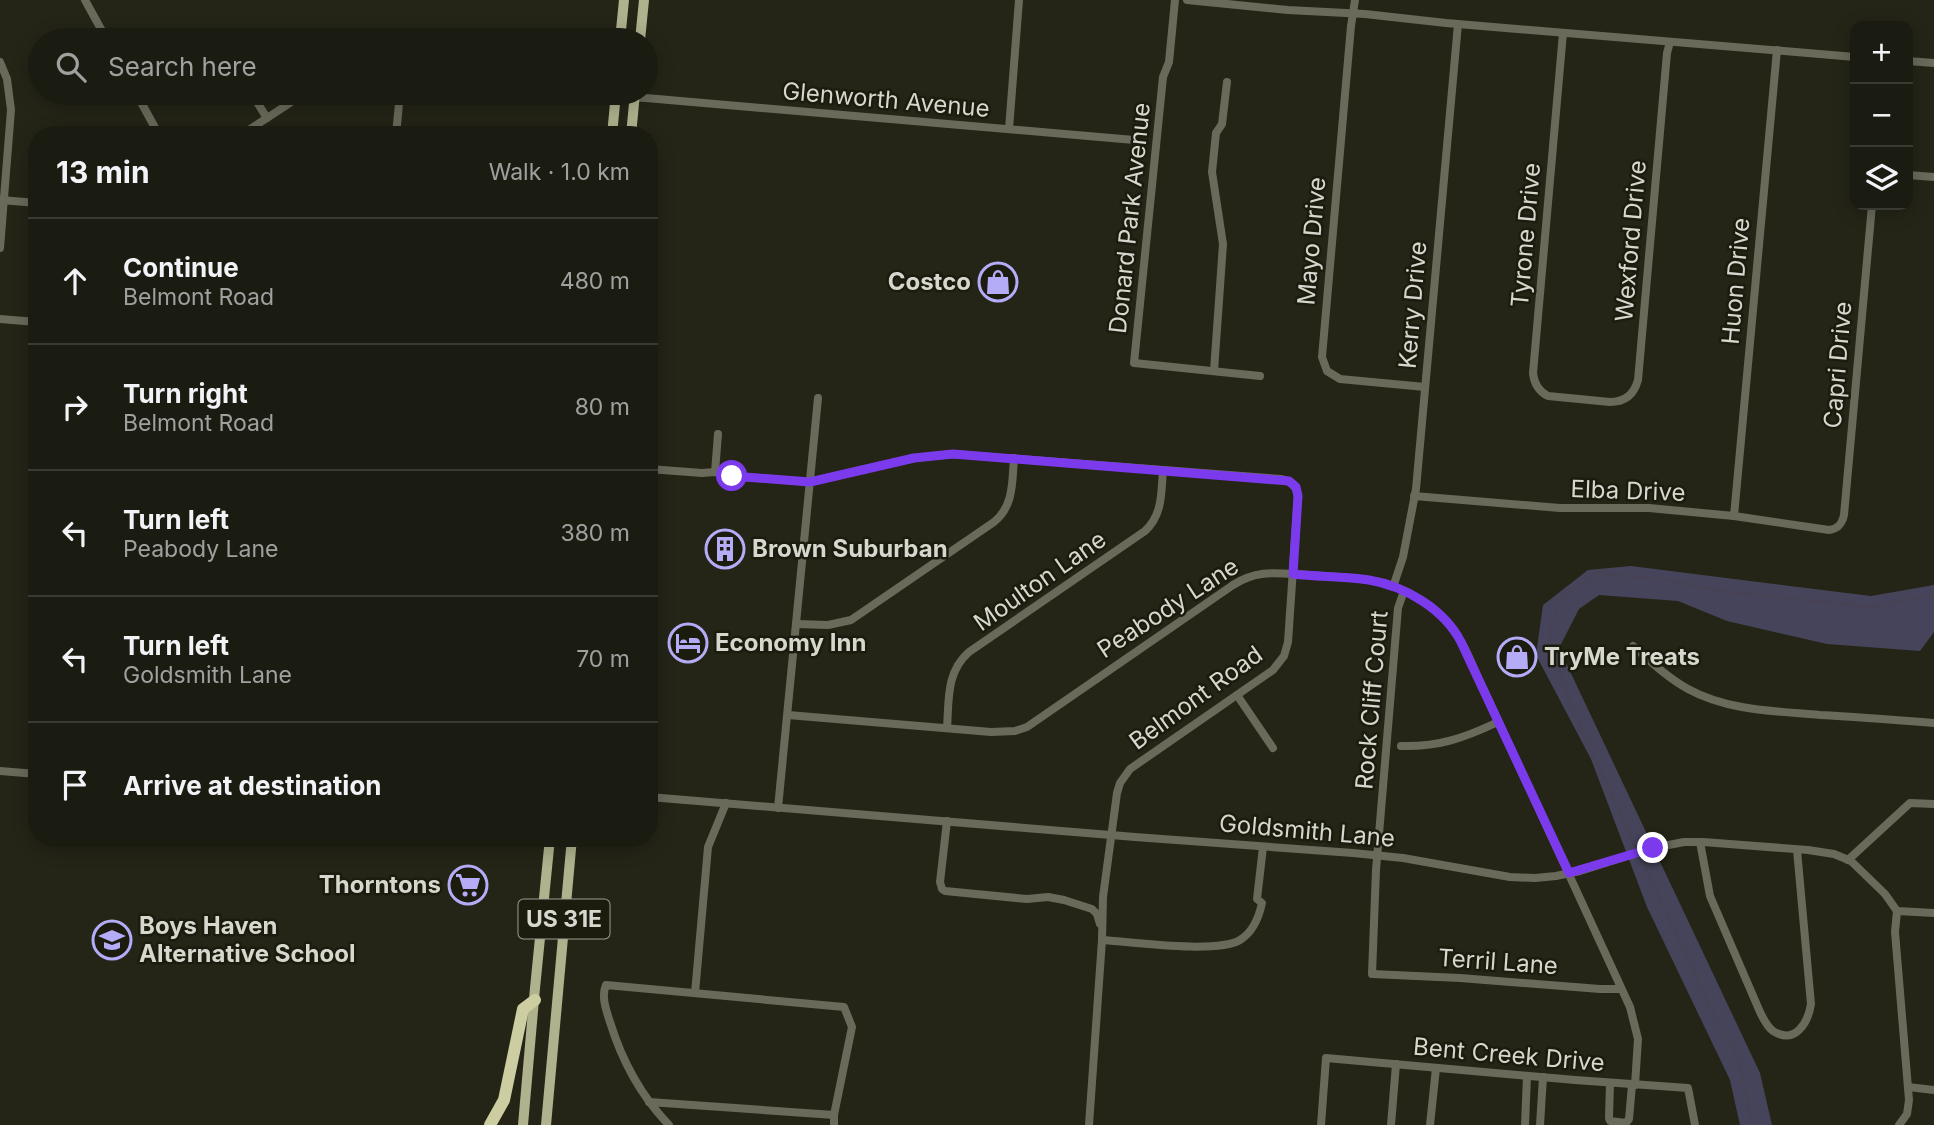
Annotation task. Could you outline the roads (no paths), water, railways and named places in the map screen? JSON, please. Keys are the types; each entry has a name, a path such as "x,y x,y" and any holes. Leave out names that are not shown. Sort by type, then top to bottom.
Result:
{"highway":[{"path":"491,1125 504,1100 523,1009 534,1000"}],"main road":[{"path":"621,28 624,0"},
{"path":"641,28 644,0"},
{"path":"613,126 614,105"},
{"path":"632,126 634,105"},
{"name":"US 31E","path":"523,1125 549,847"},
{"name":"US 31E","path":"546,1125 571,847"}],"street":[{"path":"85,0 100,28"},
{"path":"1009,129 1020,0"},
{"name":"Donard Park Avenue","path":"1175,0 1169,62 1163,77 1134,363 1214,371"},
{"path":"1187,0 1850,57"},
{"name":"Mayo Drive","path":"1355,0 1322,358 1327,370 1340,379 1425,387"},
{"name":"Kerry Drive","path":"1393,587 1415,496 1458,24"},
{"name":"Tyrone Drive","path":"1563,33 1533,373 1536,384 1543,393 1554,397 1586,400"},
{"name":"Wexford Drive","path":"1586,400 1622,401 1632,394 1638,380 1670,42"},
{"name":"Huon Drive","path":"1734,516 1777,50"},
{"path":"0,62 7,79 11,110 0,248"},
{"path":"1913,62 1934,64"},
{"path":"1227,82 1222,124 1216,133 1212,173 1223,244 1214,371 1260,376"},
{"name":"Glenworth Avenue","path":"658,97 1134,140"},
{"path":"143,105 154,126"},
{"path":"259,105 267,118"},
{"path":"255,126 288,105"},
{"path":"397,126 399,105"},
{"path":"1913,175 1934,177"},
{"path":"2,200 28,202"},
{"name":"Capri Drive","path":"1838,527 1844,515 1871,210"},
{"path":"0,319 28,321"},
{"path":"778,808 818,398"},
{"path":"715,472 718,434"},
{"name":"Belmont Road","path":"658,470 715,472 732,476 810,482 938,455 1014,458 1281,479 1293,484 1298,496 1288,642 1284,656 1273,670 1130,769 1117,793 1103,897 1089,1125"},
{"path":"797,624 828,625 858,616 994,522 1009,504 1014,458"},
{"name":"Moulton Lane","path":"947,728 950,682 959,663 970,652 1145,531 1157,516 1163,470"},
{"name":"Elba Drive","path":"1415,496 1560,508 1649,508 1734,516 1829,530 1838,527"},
{"name":"Peabody Lane","path":"788,715 1004,733 1021,729 1243,578 1261,573 1371,580 1404,591 1443,618 1457,635 1630,1007 1638,1039 1628,1122 1613,1123 1609,1118 1610,1083"},
{"name":"Rock Cliff Court","path":"1372,974 1378,855 1398,608 1404,591"},
{"path":"1633,646 1663,673 1690,690 1734,706 1934,723"},
{"path":"1237,695 1273,748"},
{"path":"1401,746 1420,747 1444,743 1498,722"},
{"path":"0,771 28,773"},
{"name":"Goldsmith Lane","path":"658,798 1378,855 1510,877 1546,877 1569,873 1653,848 1684,842 1797,850 1834,854 1848,860 1885,894 1897,911"},
{"path":"695,993 708,846 726,803"},
{"path":"1848,860 1910,803 1934,804"},
{"path":"947,821 940,882 942,889 1027,899 1048,897 1093,909 1097,914 1102,940 1201,947 1226,945 1243,938 1254,925 1262,903 1257,899 1263,847"},
{"path":"1700,842 1710,896 1760,1012 1774,1032 1785,1034 1801,1029 1809,1019 1811,1004 1797,850"},
{"path":"1899,1125 1907,1114 1909,1087 1895,932 1897,911 1934,913"},
{"name":"Terril Lane","path":"1372,974 1622,989"},
{"path":"669,1125 649,1101 622,1056 603,992 606,985 844,1007 852,1027 834,1125"},
{"name":"Bent Creek Drive","path":"1321,1125 1326,1058 1688,1088 1695,1125"},
{"path":"1391,1125 1396,1064"},
{"path":"1430,1125 1436,1068"},
{"path":"1525,1125 1527,1076"},
{"path":"1540,1125 1543,1077"},
{"path":"1909,1087 1934,1090"},
{"path":"649,1101 834,1115"}],"waterway":[{"path":"1752,1125 1738,1056 1716,1019 1594,758 1552,653 1551,624 1559,604 1569,591 1596,573 1668,580 1727,592 1871,607 1934,595"}],"place":[{"name":"Costco","path":"998,282"},
{"name":"Brown Suburban","path":"725,549"},
{"name":"Economy Inn","path":"688,643"},
{"name":"TryMe Treats","path":"1517,657"},
{"name":"Thorntons","path":"468,885"},
{"name":"Boys Haven Alternative School","path":"112,940"}]}
